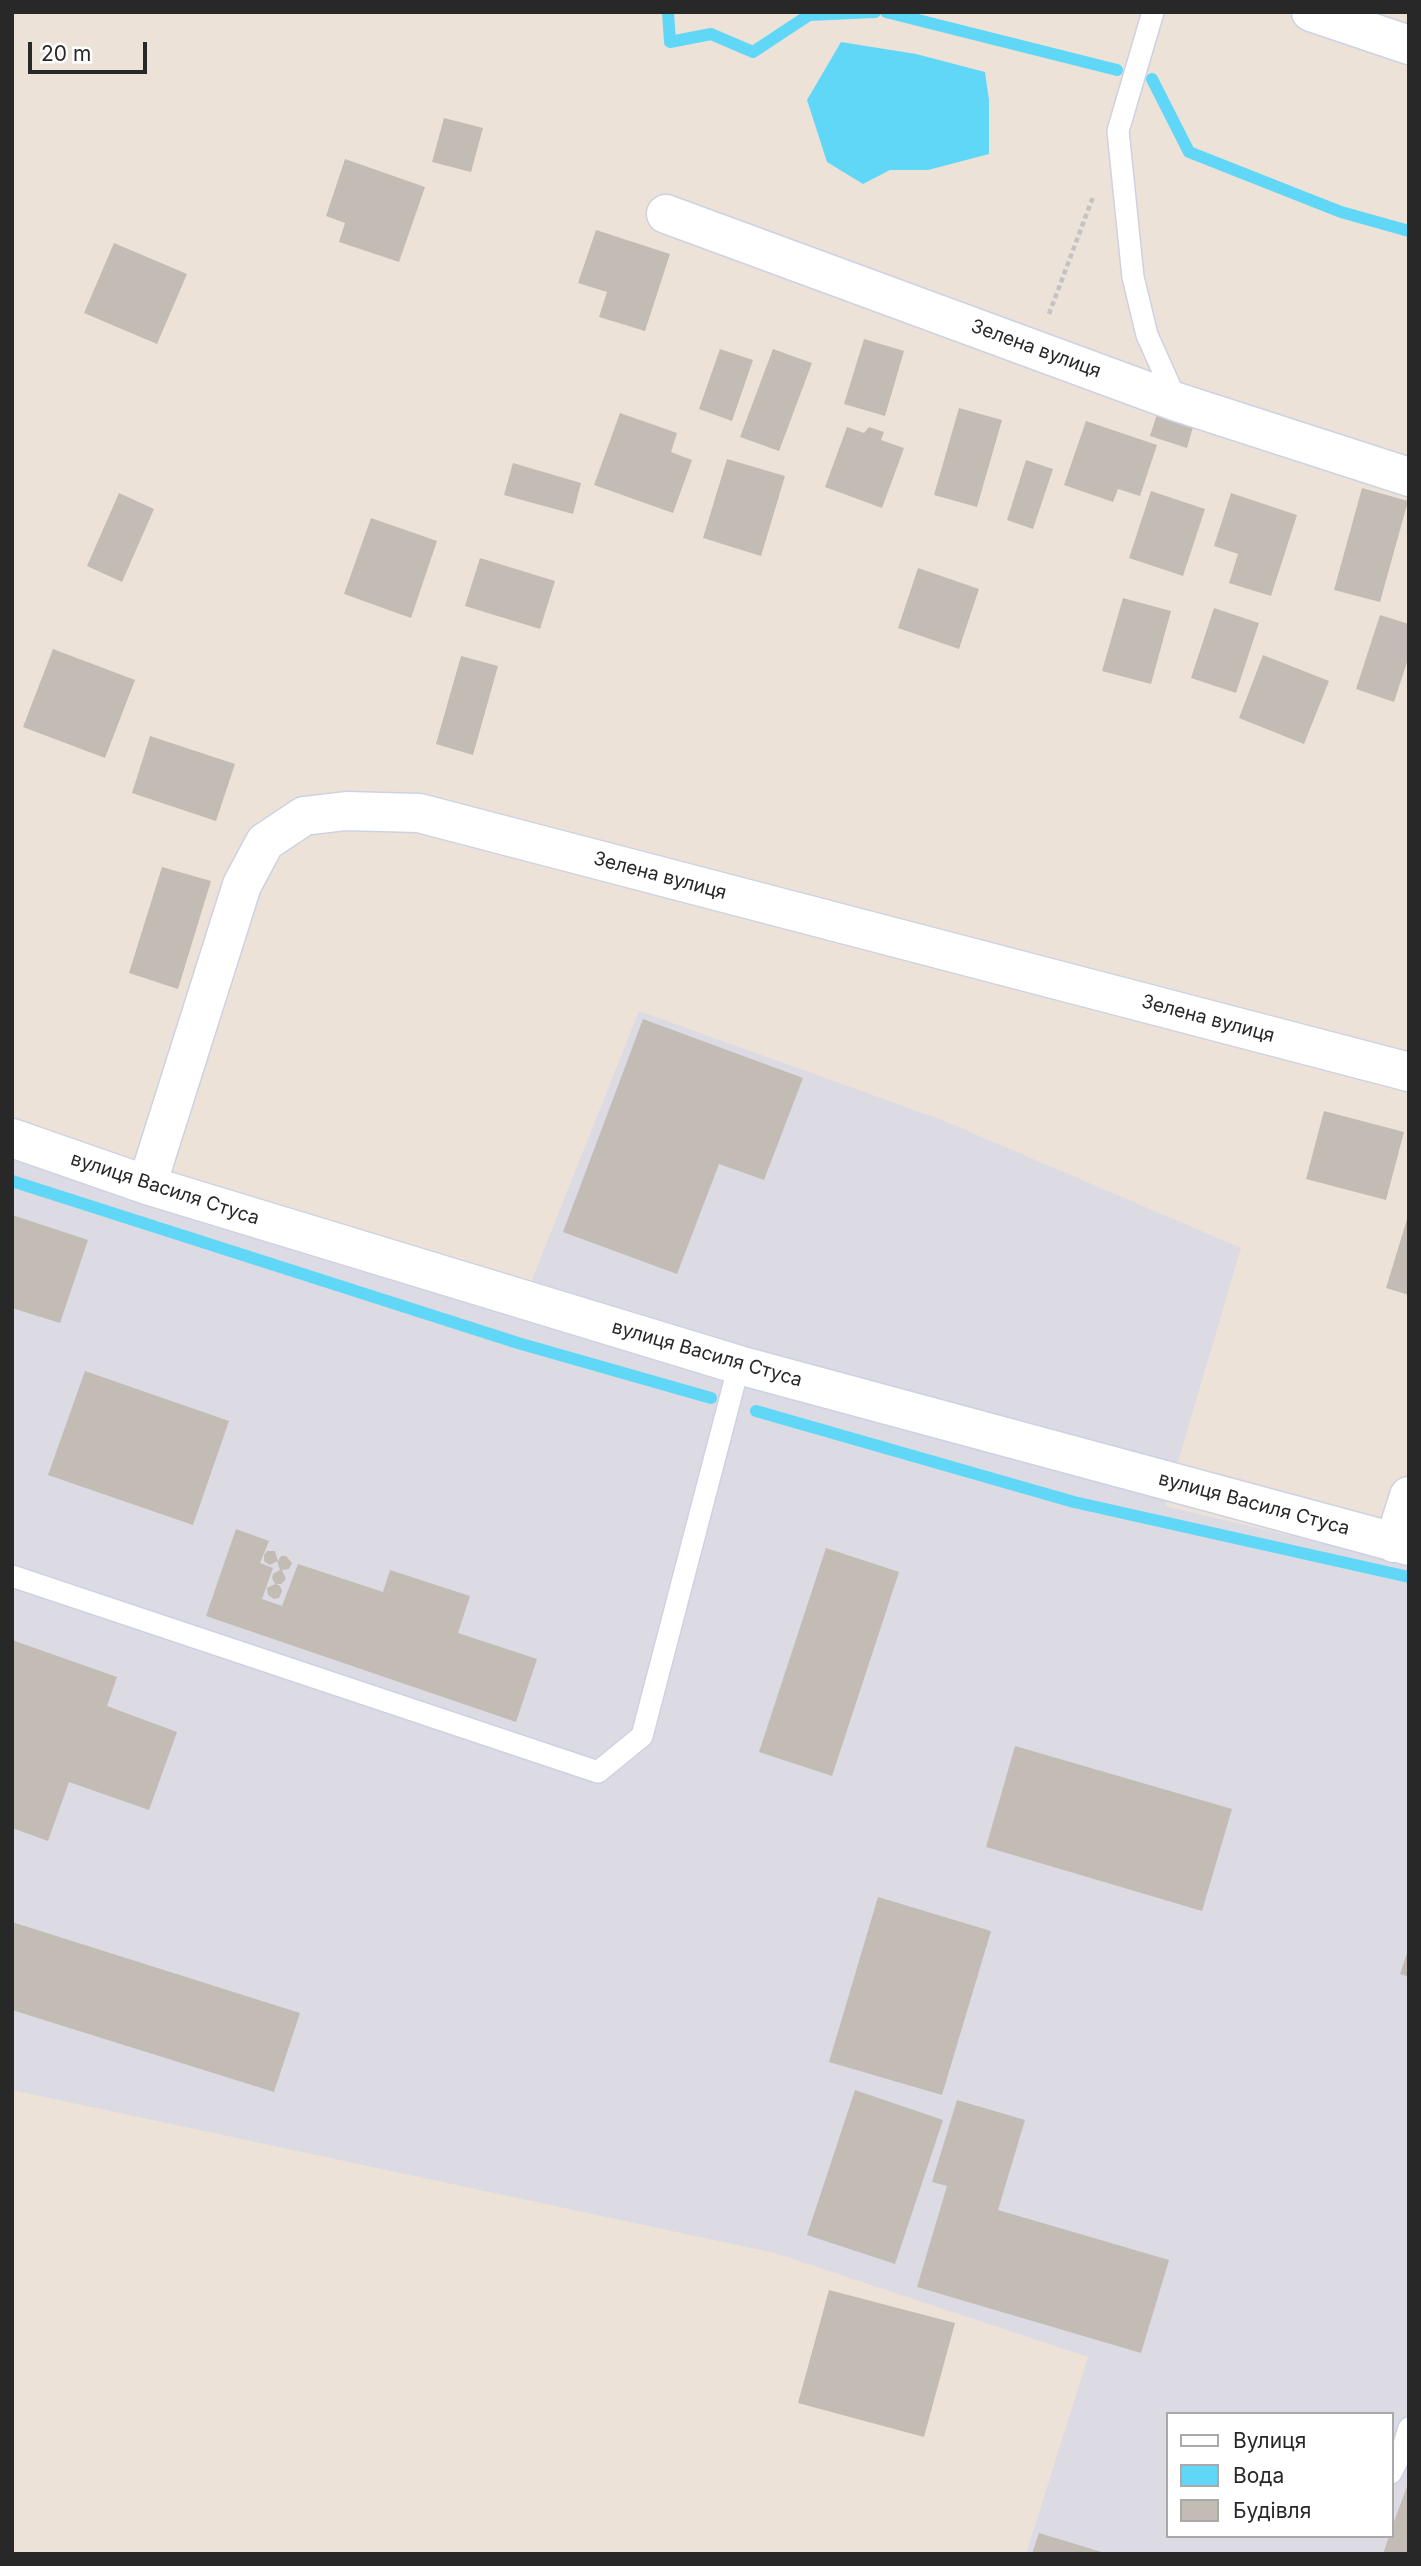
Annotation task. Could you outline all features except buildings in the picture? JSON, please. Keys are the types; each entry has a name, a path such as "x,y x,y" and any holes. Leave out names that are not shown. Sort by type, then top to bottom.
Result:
{"street":[{"path":"1311,12 1409,45"},
{"name":"Зелена вулиця","path":"666,214 1177,402 1409,477"},
{"name":"Зелена вулиця","path":"147,1185 242,885 265,842 304,816 346,811 419,813 1409,1072"},
{"name":"вулиця Василя Стуса","path":"12,1138 147,1185 739,1365 1401,1544"},
{"path":"1401,1544 1409,1496"}],"lane":[{"path":"1153,12 1118,131 1133,277 1147,335 1177,402"},
{"path":"12,1576 598,1772 642,1736 739,1365"},
{"path":"1393,2469 1409,2428"}],"path":[{"path":"1035,349 1093,195"}],"shaded area":[{"path":"639,1011 942,1120 1241,1248 1165,1506 1409,1564 1409,2554 1026,2554 1088,2357 775,2253 12,2090 12,1158 517,1317"}],"water":[{"path":"841,42 916,54 985,72 989,100 989,154 928,170 890,170 863,184 827,162 807,100"}],"waterway":[{"path":"668,12 670,42 711,34 753,52 809,15 875,12"},
{"path":"886,12 1117,70"},
{"path":"1152,79 1189,152 1341,212 1409,231"},
{"path":"12,1181 518,1343 711,1398"},
{"path":"756,1411 1074,1502 1409,1577"}]}
